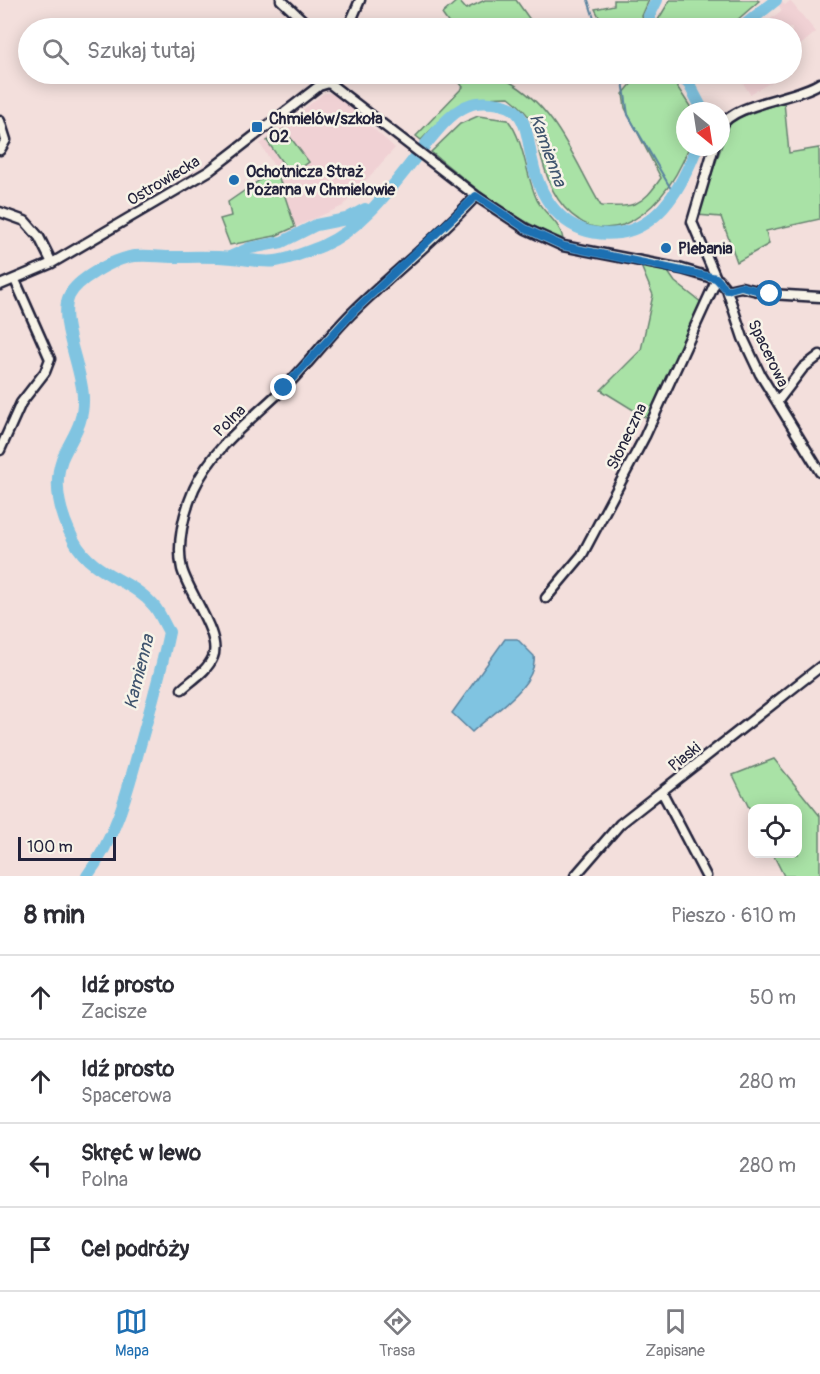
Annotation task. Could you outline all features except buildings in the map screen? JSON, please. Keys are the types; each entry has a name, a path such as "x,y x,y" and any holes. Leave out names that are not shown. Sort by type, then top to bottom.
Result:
{"street":[{"path":"281,0 300,18"},
{"path":"352,18 360,0"},
{"path":"730,118 735,113 800,93 820,83"},
{"name":"Ostrowiecka","path":"0,285 52,263 209,171 322,84"},
{"path":"337,84 389,129 476,196 526,229 563,246 716,278"},
{"path":"0,121 6,140 0,150"},
{"name":"Spacerowa","path":"711,156 692,222 716,278 727,290 743,338 777,402 820,472"},
{"name":"Polna","path":"182,689 204,670 215,650 214,638 190,591 181,561 180,546 185,516 200,477 230,438 284,388 351,314 476,196"},
{"path":"0,212 25,221 39,237 52,263"},
{"name":"Słoneczna","path":"546,598 582,555 645,436 716,278"},
{"path":"0,450 21,403 45,372 50,359 15,280"},
{"path":"727,290 741,286 770,294 820,297"},
{"path":"777,402 803,368 820,355"},
{"name":"Piaski","path":"575,876 620,824 820,667"},
{"path":"662,792 706,876"}],"shaded area":[{"path":"790,1 816,32 802,44 802,18 772,18 782,10 778,5 782,2 785,5"},
{"path":"744,84 768,84 750,94"},
{"path":"324,93 334,93 395,148 343,206 295,227 276,169 260,144"}],"green space":[{"path":"458,0 466,9 485,0 516,0 529,18 445,18 442,14"},
{"path":"614,0 649,0 642,18 600,18 595,9 614,5"},
{"path":"670,0 759,1 739,18 659,18"},
{"path":"461,84 513,84 539,105 551,120 601,206 630,205 648,195 661,178 625,108 623,94 631,84 675,84 687,102 676,102 676,156 685,156 678,171 655,203 635,219 617,227 600,228 589,225 579,220 561,204 550,185 532,122 524,110 509,97 493,97 468,102 450,112 421,140 416,136 463,87"},
{"path":"784,102 789,153 819,148 820,219 766,231 769,244 737,262 721,217 697,215 718,156 730,156 731,120"},
{"path":"478,116 508,120 518,138 537,200 556,223 563,239 510,212 431,152 460,124"},
{"path":"284,129 309,162 291,175 267,141"},
{"path":"276,169 295,227 275,236 230,245 220,219 231,216 228,202"},
{"path":"641,266 668,272 675,282 702,303 648,419 601,390 641,350 653,295"},
{"path":"774,759 820,816 820,876 784,876 775,858 802,858 802,804 748,806 733,775"}],"water":[{"path":"505,639 517,639 534,656 533,667 529,678 512,698 472,732 452,713"}],"waterway":[{"path":"588,0 594,18"},
{"name":"Kamienna","path":"649,18 657,0"},
{"name":"Kamienna","path":"754,18 776,0"},
{"path":"623,84 628,115 674,194"},
{"name":"Kamienna","path":"689,84 698,102"},
{"name":"Kamienna","path":"87,876 113,831 125,799 169,632 156,609 145,597 102,570 82,553 65,522 59,501 59,470 77,430 83,407 82,385 66,318 66,306 73,290 87,277 114,262 129,257 218,257 271,261 293,257 322,246 338,238 367,215 446,121 458,111 472,104 499,104 513,109 518,114 525,126 536,176 542,191 560,216 586,230 619,233 647,222 668,201 685,175 693,156"},
{"name":"Kamienna","path":"230,257 250,248 282,242 316,225 346,219 365,209"}],"place":[{"name":"Chmielów/szkoła 02","path":"257,127"},
{"name":"Ochotnicza Straż Pożarna w Chmielowie","path":"234,180"},
{"name":"Plebania","path":"666,248"}],"route":[{"path":"284,388 355,310 476,196 526,229 563,246 682,269 716,278 727,290 741,286 770,294"}]}
